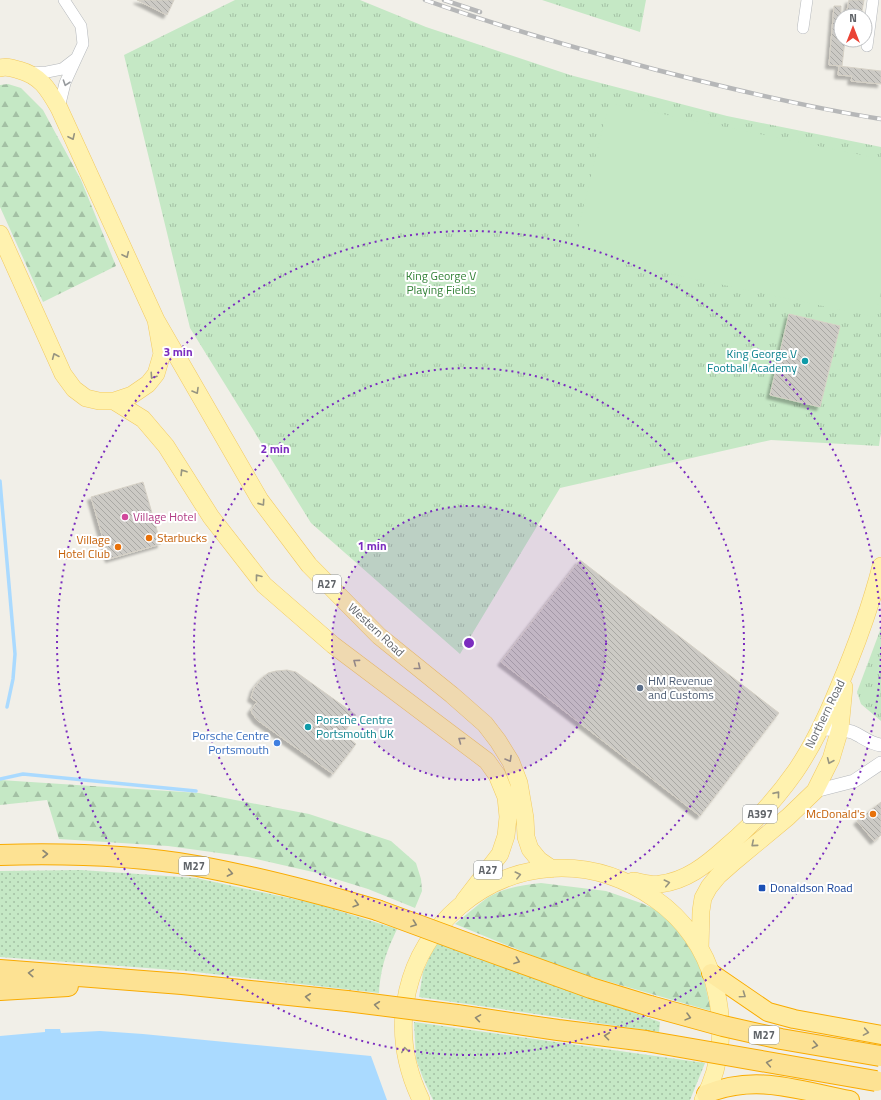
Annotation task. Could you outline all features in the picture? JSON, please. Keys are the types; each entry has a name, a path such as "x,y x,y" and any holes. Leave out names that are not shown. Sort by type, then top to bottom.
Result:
{"highway":[{"name":"M27","path":"2,855 58,854 126,857 196,866 255,877 377,910 591,988 650,1006 723,1026 781,1039 881,1056"},
{"name":"M27","path":"0,970 182,984 347,1001 457,1015 646,1041 879,1082"},
{"path":"711,973 768,1012 794,1019 881,1035"},
{"path":"0,990 84,984 182,984"},
{"path":"705,1097 720,1088 761,1084 790,1087 850,1100"},
{"path":"726,1100 739,1095 765,1093 790,1093 826,1096"}],"main road":[{"path":"0,234 63,374 74,389 86,398 99,401 114,401 132,395 148,384 156,374 162,354 156,320 59,108 47,87 30,73 2,65"},
{"name":"Western Road","path":"156,320 260,500 309,565 379,636 452,695 485,724 498,741 511,762 519,784 525,818 526,837 530,849 539,860 552,869"},
{"name":"A27","path":"114,401 144,419 166,446 211,517 264,585 333,645 487,760 497,775 506,797 508,817 506,836 500,854 464,901"},
{"name":"Northern Road","path":"615,878 658,885 674,881 696,871 736,839 765,808 794,773 821,729 860,637 881,566"},
{"name":"Northern Road","path":"700,949 700,911 703,898 709,887 729,866 788,817 815,791 831,759 840,729 847,669"},
{"path":"420,1100 406,1061 403,1036 403,1010 406,993 412,974 425,945 453,911 464,901 487,887 508,878 539,870 552,869 585,870 615,878 644,891 663,905 678,919 691,935 700,949 711,973 719,1000 721,1019 721,1037 718,1057 705,1097"}],"street":[{"path":"59,108 65,83 84,44 81,26 64,0"},
{"path":"803,28 807,0"},
{"path":"30,73 62,69 76,58"},
{"path":"821,729 840,729 881,745"},
{"path":"815,791 854,781 881,763"}],"green space":[{"name":"King George V Playing Fields","path":"235,0 360,0 426,27 570,75 727,116 881,147 881,431 879,446 771,440 560,488 460,654 311,523 190,328 124,55"},
{"path":"542,0 646,0 640,32"},
{"path":"8,84 21,88 43,110 81,180 116,266 43,302 0,207 0,85"},
{"path":"609,103 881,159 881,292 875,317 572,253"},
{"path":"881,628 881,721 861,704 857,692"},
{"path":"0,780 199,793 309,814 391,841 416,863 421,879 422,891 415,908 368,889 313,872 248,857 168,846 59,839 47,800 0,805"},
{"path":"81,870 196,878 317,904 397,929 385,960 381,975 379,993 187,971 0,957 0,871"},
{"path":"541,883 606,891 655,909 679,929 701,967 711,1011 568,970 455,924 483,901 493,895 513,888"},
{"path":"436,942 660,1022 659,1032 419,997 423,972"},
{"path":"414,1022 705,1063 690,1100 433,1100 416,1059"}],"water":[{"path":"45,1029 60,1029 61,1033 100,1031 143,1034 371,1056 387,1100 0,1100 0,1036 45,1032"}],"building":[{"path":"137,0 174,0 167,15"},
{"path":"849,0 864,0 862,8 848,8"},
{"path":"834,6 841,6 841,8 834,8"},
{"path":"833,18 833,48 844,48 842,66 829,65"},
{"path":"839,66 881,71 881,84 851,81 852,76 838,75"},
{"name":"King George V Football Academy","path":"789,314 840,326 820,407 770,395"},
{"name":"Village Hotel","path":"143,482 161,544 109,559 91,497"},
{"name":"HM Revenue and Customs","path":"580,560 779,713 700,816 501,662"},
{"name":"Porsche Centre Portsmouth UK","path":"287,670 296,672 356,715 343,734 356,744 333,774 257,720 252,713 251,710 257,702 251,698 254,688 261,679 268,673"},
{"name":"McDonald's","path":"881,802 881,835 874,841 857,821"}],"waterway":[{"path":"0,481 15,654 13,679 7,707"},
{"path":"0,779 23,774 196,791"}],"railway":[{"path":"425,0 540,37 657,70 768,97 881,119"},
{"path":"444,0 480,12"}],"place":[{"name":"King George V Football Academy","path":"805,361"},
{"name":"Village Hotel","path":"125,517"},
{"name":"Starbucks","path":"149,538"},
{"name":"Village Hotel Club","path":"118,547"},
{"name":"HM Revenue and Customs","path":"640,688"},
{"name":"Porsche Centre Portsmouth UK","path":"308,727"},
{"name":"Porsche Centre Portsmouth","path":"277,743"},
{"name":"McDonald's","path":"873,814"},
{"name":"Donaldson Road","path":"762,888"}]}
